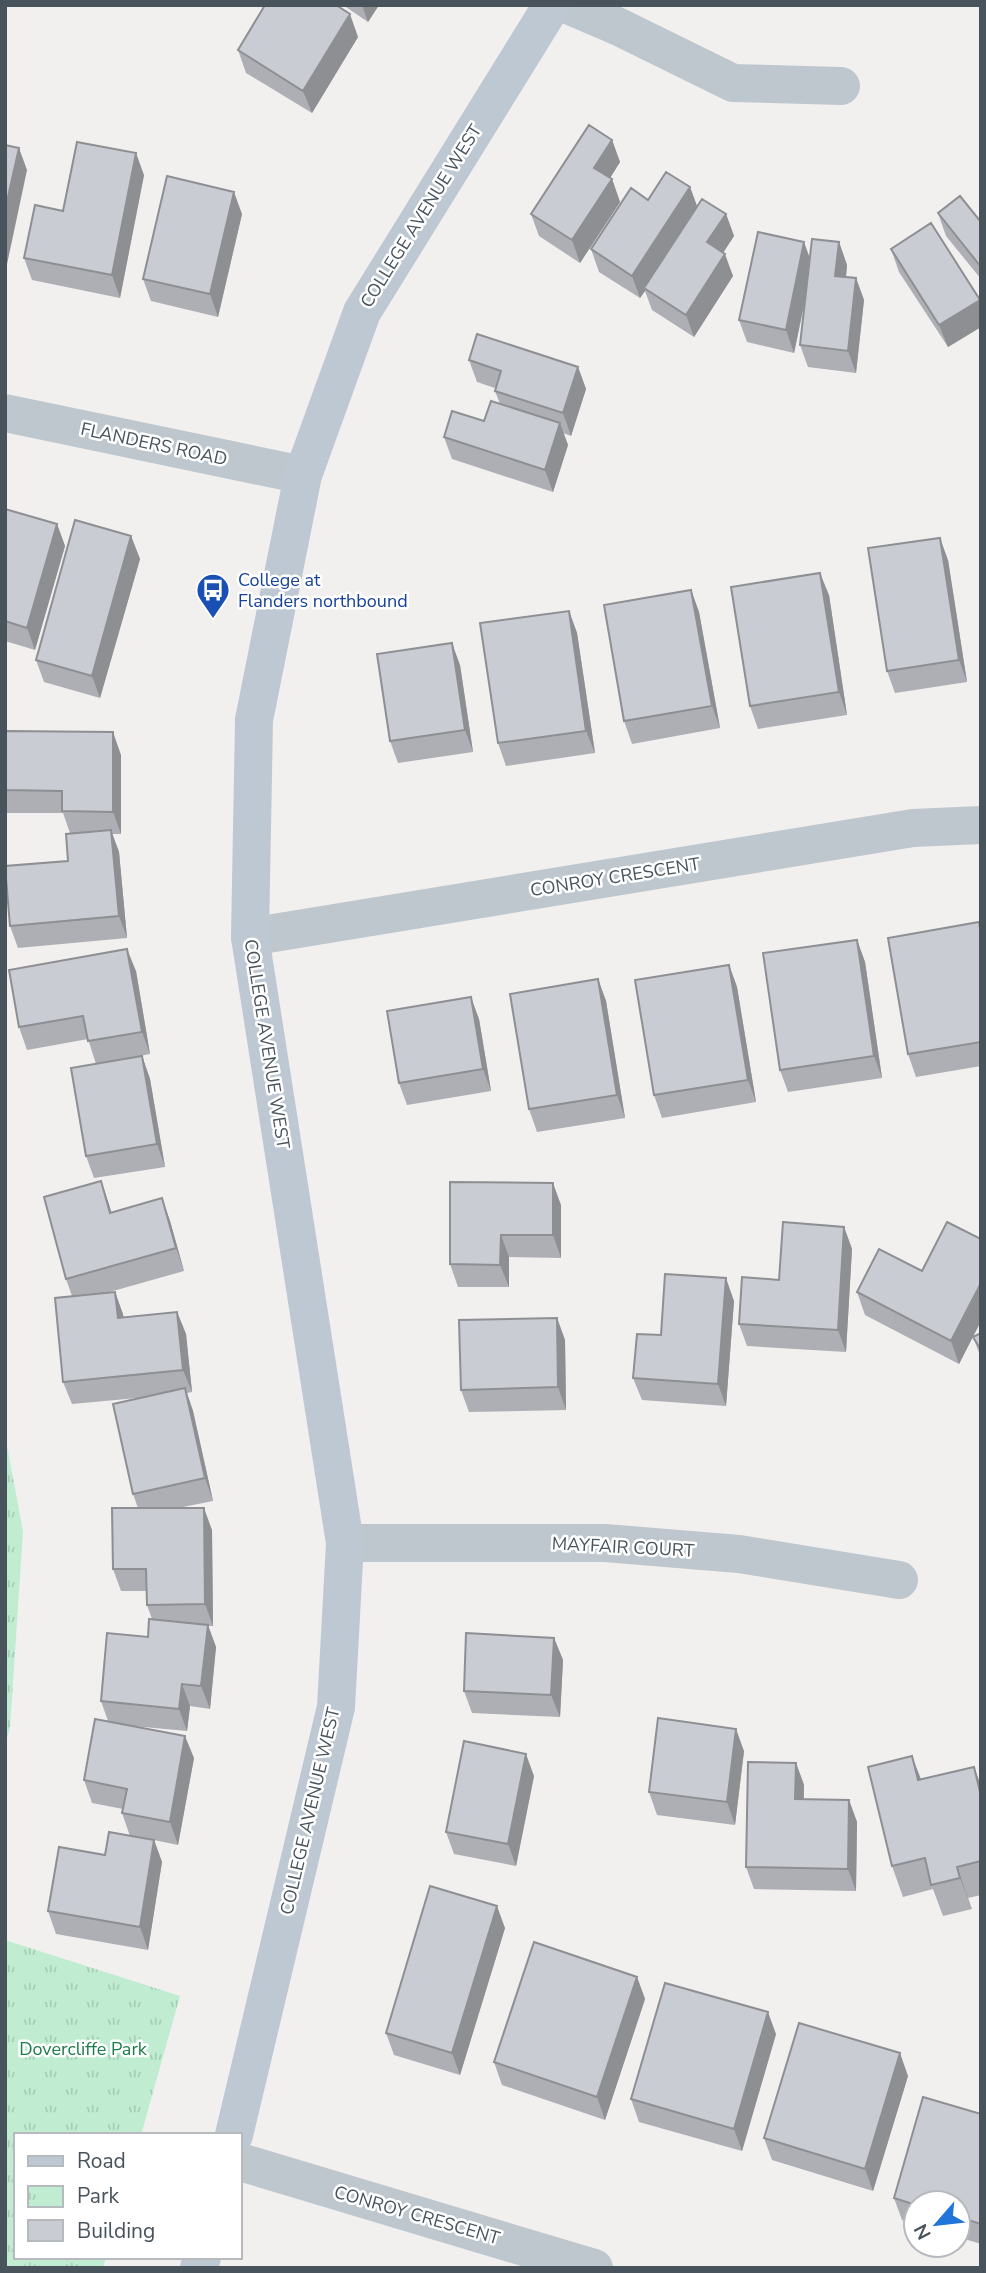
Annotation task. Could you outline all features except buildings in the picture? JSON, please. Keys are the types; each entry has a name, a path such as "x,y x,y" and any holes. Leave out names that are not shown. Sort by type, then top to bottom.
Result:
{"street":[{"name":"COLLEGE AVENUE WEST","path":"234,2133 336,1707 345,1543 250,937 254,720 303,475 362,312 552,5"},
{"path":"568,5 733,83 841,86"},
{"name":"FLANDERS ROAD","path":"5,413 303,475"},
{"name":"CONROY CRESCENT","path":"250,937 913,828 981,825"},
{"name":"MAYFAIR COURT","path":"345,1543 605,1543 739,1555 899,1580"},
{"name":"CONROY CRESCENT","path":"242,2163 594,2268"}],"green space":[{"path":"5,1435 23,1531 10,1728 5,1745"},
{"name":"Dovercliffe Park","path":"5,1940 180,1996 142,2133 14,2133 14,2259 105,2259 103,2268 5,2268"}],"place":[{"name":"College at Flanders northbound","path":"213,620"}]}
